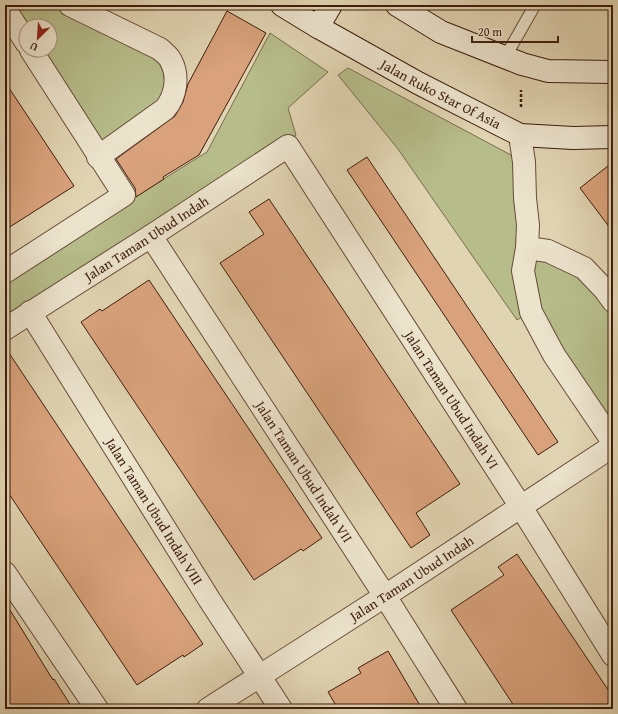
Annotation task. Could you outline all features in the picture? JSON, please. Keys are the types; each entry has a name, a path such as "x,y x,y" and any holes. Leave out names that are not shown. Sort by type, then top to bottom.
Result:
{"street":[{"path":"70,5 160,50 171,60 174,74 175,88 170,103 165,109 98,157"},
{"name":"Jalan Ruko Star Of Asia","path":"282,5 418,83 520,135 573,138 613,137"},
{"path":"318,27 331,5"},
{"path":"397,5 441,32 522,64 548,71 613,72"},
{"path":"5,9 18,29"},
{"path":"5,272 124,195 98,157 36,58"},
{"path":"520,135 524,162 525,198 528,225 528,248 523,271 531,312 554,355 613,442"},
{"name":"Jalan Taman Ubud Indah","path":"5,329 288,146"},
{"name":"Jalan Taman Ubud Indah VI","path":"288,146 520,507 613,655"},
{"name":"Jalan Taman Ubud Indah VII","path":"151,236 385,596 456,709"},
{"path":"528,248 548,251 584,268 605,290 613,301"},
{"name":"Jalan Taman Ubud Indah VIII","path":"30,312 209,599 281,709"},
{"name":"Jalan Taman Ubud Indah","path":"208,709 385,596 613,446"},
{"path":"5,573 97,709"}],"lane":[{"path":"493,53 508,51 512,47 535,5"}],"path":[{"path":"520,135 522,64"}],"green space":[{"path":"5,5 70,5 160,49 175,88 98,157 36,58 58,58 58,18 18,18"},
{"path":"270,33 328,72 288,108 296,135 151,236 5,330 5,272 128,201 207,152"},
{"path":"348,68 524,162 528,225 548,251 613,301 613,442 530,312 517,320 398,149 338,75"}],"building":[{"path":"227,11 266,33 199,155 163,177 164,179 136,197 135,188 116,159 175,116 183,102 188,84"},
{"path":"5,82 74,186 5,230"},
{"path":"367,157 558,442 538,455 347,170"},
{"path":"613,162 613,232 580,188"},
{"path":"269,199 460,484 416,513 430,535 411,548 220,263 264,234 249,212"},
{"path":"149,280 322,538 303,551 301,549 254,580 81,322 100,309 102,311"},
{"path":"5,347 203,644 184,657 183,655 137,685 5,488"},
{"path":"517,554 613,697 613,709 516,709 451,610 504,575 498,567"},
{"path":"5,602 53,680 54,679 73,709 5,709"},
{"path":"388,651 422,709 338,709 328,692 361,673 358,668"}]}
